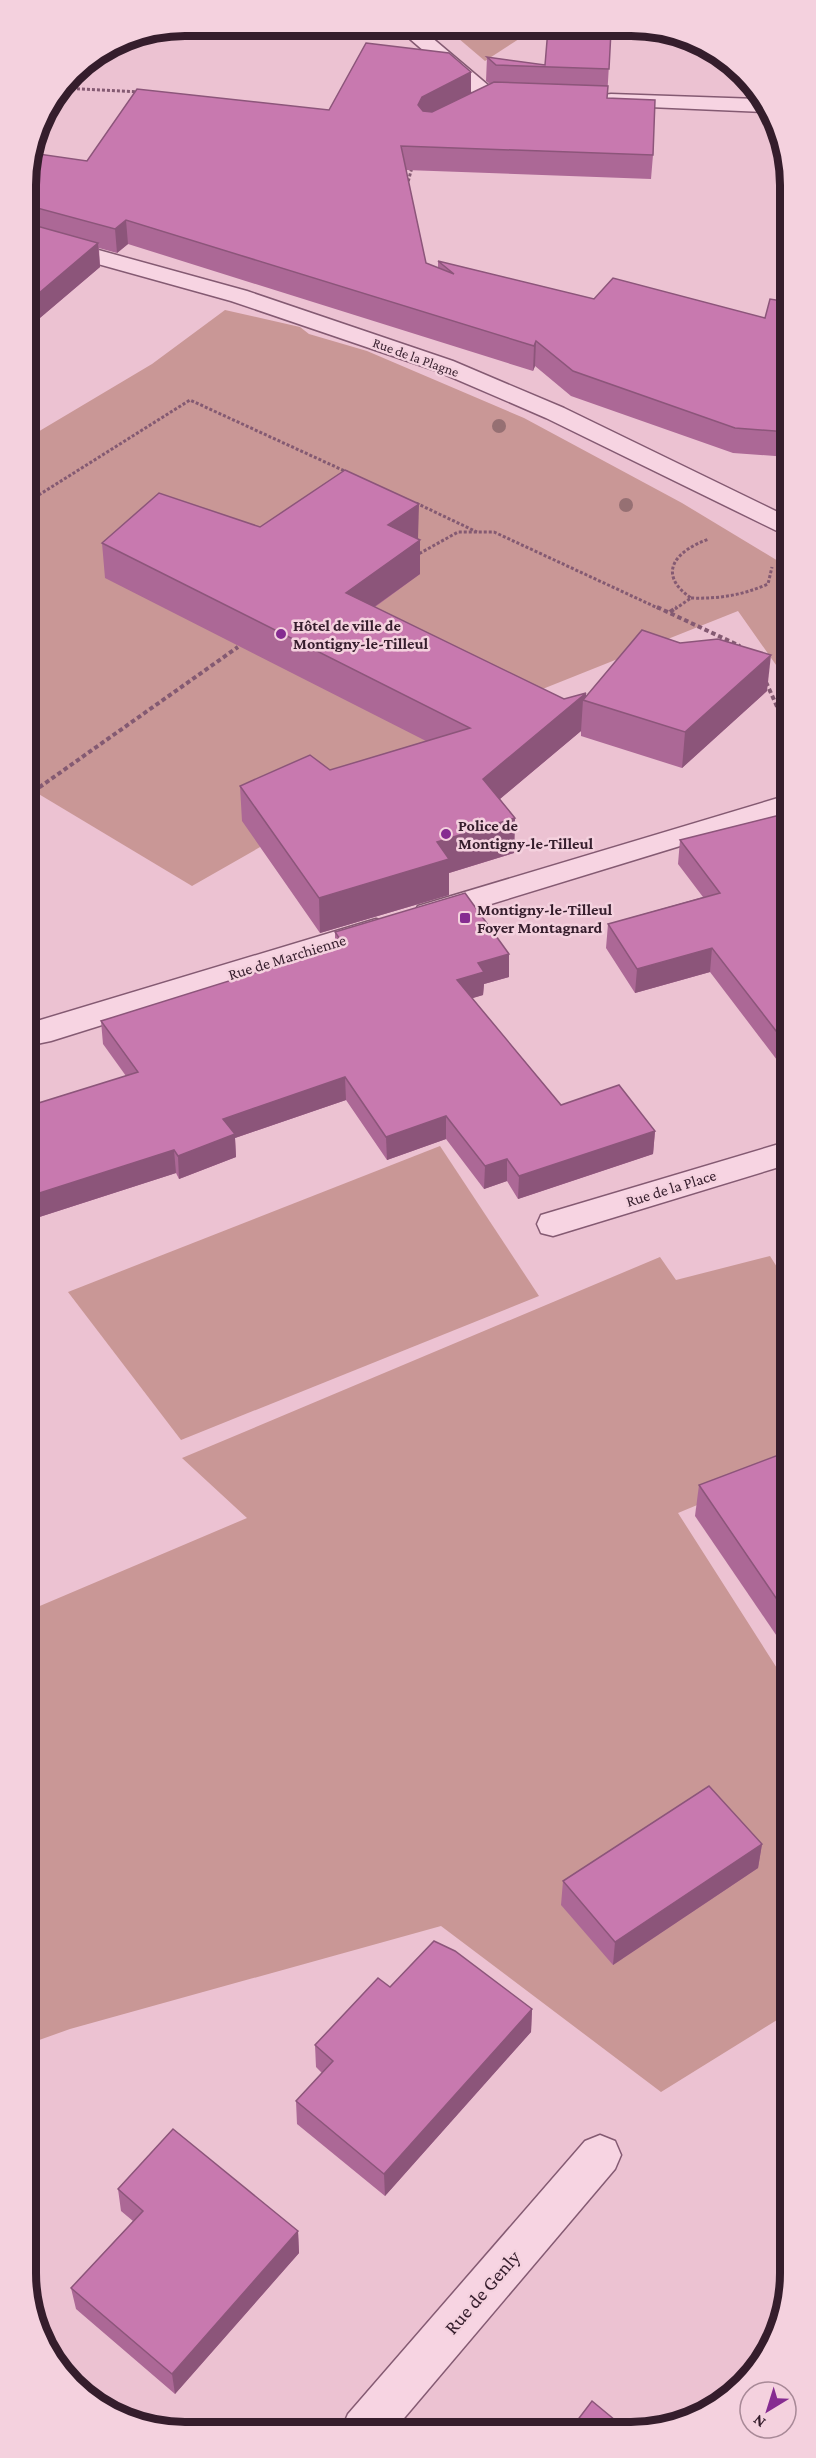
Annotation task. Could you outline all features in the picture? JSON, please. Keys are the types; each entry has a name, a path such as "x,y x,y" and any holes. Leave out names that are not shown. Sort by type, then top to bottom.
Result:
{"street":[{"path":"418,36 489,97"},
{"path":"470,107 489,97 545,98"},
{"path":"590,100 757,106"},
{"name":"Rue de la Plagne","path":"36,240 239,296 445,366 555,412 780,524"},
{"name":"Rue de Marchienne","path":"36,1034 780,806"},
{"name":"Rue de la Place","path":"553,1224 780,1155"},
{"name":"Rue de Genly","path":"371,2422 600,2155"}],"path":[{"path":"72,89 140,92"},
{"path":"407,189 412,167"},
{"path":"36,497 190,400 351,474"},
{"path":"415,503 479,532"},
{"path":"762,542 773,563 768,584 744,595 716,600 691,598 677,591 671,582 672,567 684,551 707,539 762,542 780,531"},
{"path":"405,562 458,532 494,532 749,650"},
{"path":"669,612 691,598"},
{"path":"36,790 238,647"},
{"path":"764,679 780,714"}],"shaded area":[{"path":"456,36 524,36 485,61"},
{"path":"225,310 300,327 309,334 367,351 524,418 682,503 780,562 780,671 738,611 525,696 192,886 36,792 36,433 152,364"},
{"path":"440,1146 539,1296 181,1440 68,1292"},
{"path":"770,1256 780,1272 780,1471 678,1513 780,1673 780,2018 661,2092 441,1926 70,2029 36,2041 36,1608 247,1518 182,1458 660,1257 676,1280"}],"building":[{"path":"547,36 611,36 609,69 496,65 487,57 545,65"},
{"path":"366,43 449,53 471,72 422,97 418,105 423,111 432,112 494,82 608,86 607,98 655,100 653,155 401,146 426,263 454,274 438,261 594,299 613,278 765,318 770,299 780,301 780,431 735,428 573,371 536,341 534,346 126,220 115,229 36,208 36,175 39,154 87,161 137,89 329,110"},
{"path":"36,226 98,243 36,296"},
{"path":"345,470 419,504 388,525 420,540 346,593 564,699 586,693 483,779 515,818 437,842 449,859 319,898 240,786 310,755 330,770 470,728 102,543 159,493 260,527"},
{"path":"642,630 680,643 718,639 771,655 685,732 583,700"},
{"path":"780,815 780,1036 712,948 637,969 608,924 720,893 680,840"},
{"path":"465,893 509,954 478,963 484,972 457,980 561,1105 619,1085 655,1131 519,1176 507,1159 485,1166 446,1116 386,1137 345,1077 223,1119 235,1134 178,1156 174,1150 36,1194 36,1104 138,1072 101,1021 344,945 335,932"},
{"path":"780,1454 780,1604 699,1485"},
{"path":"709,1786 762,1844 615,1942 563,1881"},
{"path":"434,1941 455,1951 532,2009 384,2174 296,2101 333,2061 315,2045 378,1978 390,1987"},
{"path":"173,2129 298,2231 172,2374 71,2288 143,2211 118,2189"},
{"path":"592,2401 617,2422 576,2422"}],"place":[{"name":"Hôtel de ville de Montigny-le-Tilleul","path":"281,634"},
{"name":"Police de Montigny-le-Tilleul","path":"446,834"},
{"name":"Montigny-le-Tilleul Foyer Montagnard","path":"465,918"}]}
